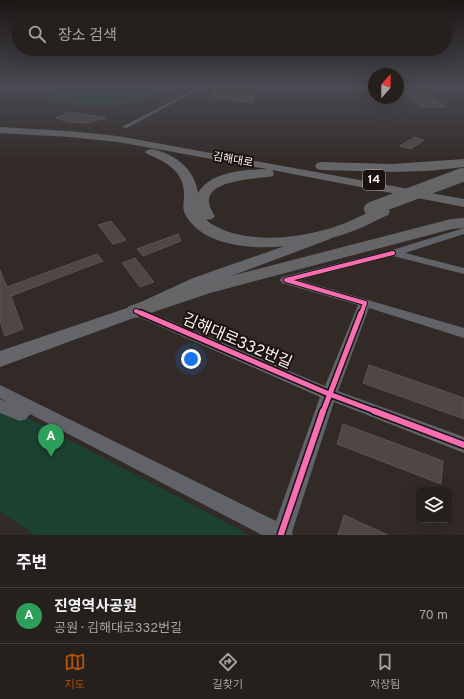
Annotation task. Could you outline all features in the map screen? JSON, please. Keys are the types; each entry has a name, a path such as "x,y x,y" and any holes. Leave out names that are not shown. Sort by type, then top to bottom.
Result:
{"main road":[{"name":"김해대로","path":"0,126 118,135 183,145 464,198"},
{"name":"김해대로","path":"0,130 69,134 121,133 323,176 464,203"},
{"path":"121,133 165,157 179,167 191,184 192,193 190,205 193,214 201,224 214,232 231,238 253,242 279,242 334,233"},
{"path":"283,164 382,169 441,166 463,174"},
{"path":"323,176 268,172 245,174 215,184 207,191 201,204 204,213 212,222 224,228 240,233 275,236 314,229 377,211"},
{"path":"136,311 199,282 334,233 377,211 463,174"},
{"path":"0,359 203,289 460,226 463,212 458,208 402,191"}],"street":[{"path":"121,133 158,112"},
{"path":"460,226 393,253 286,280 464,333"},
{"path":"393,253 464,271"},
{"path":"0,391 282,534 329,394 364,303"},
{"name":"김해대로332번길","path":"136,311 329,394 464,446"},
{"path":"0,406 20,414 28,405"}],"green space":[{"path":"0,403 249,535 35,535 0,512"}],"building":[{"path":"69,112 106,118 86,123 68,122 56,118"},
{"path":"414,137 424,140 411,149 400,146"},
{"path":"111,221 126,240 113,244 98,225"},
{"path":"178,234 181,241 143,256 137,249"},
{"path":"97,254 103,261 11,296 23,329 5,336 0,321 0,270 7,287"},
{"path":"135,258 154,282 140,287 122,263"},
{"path":"369,365 464,398 464,419 363,383"},
{"path":"343,424 443,461 441,484 337,444"},
{"path":"344,515 388,535 338,535"}],"cycle path":[{"path":"281,534 329,394 365,303 286,280 393,253"},
{"path":"136,311 329,394 464,445"}],"place":[{"name":"진영역사공원","path":"51,457"}]}
